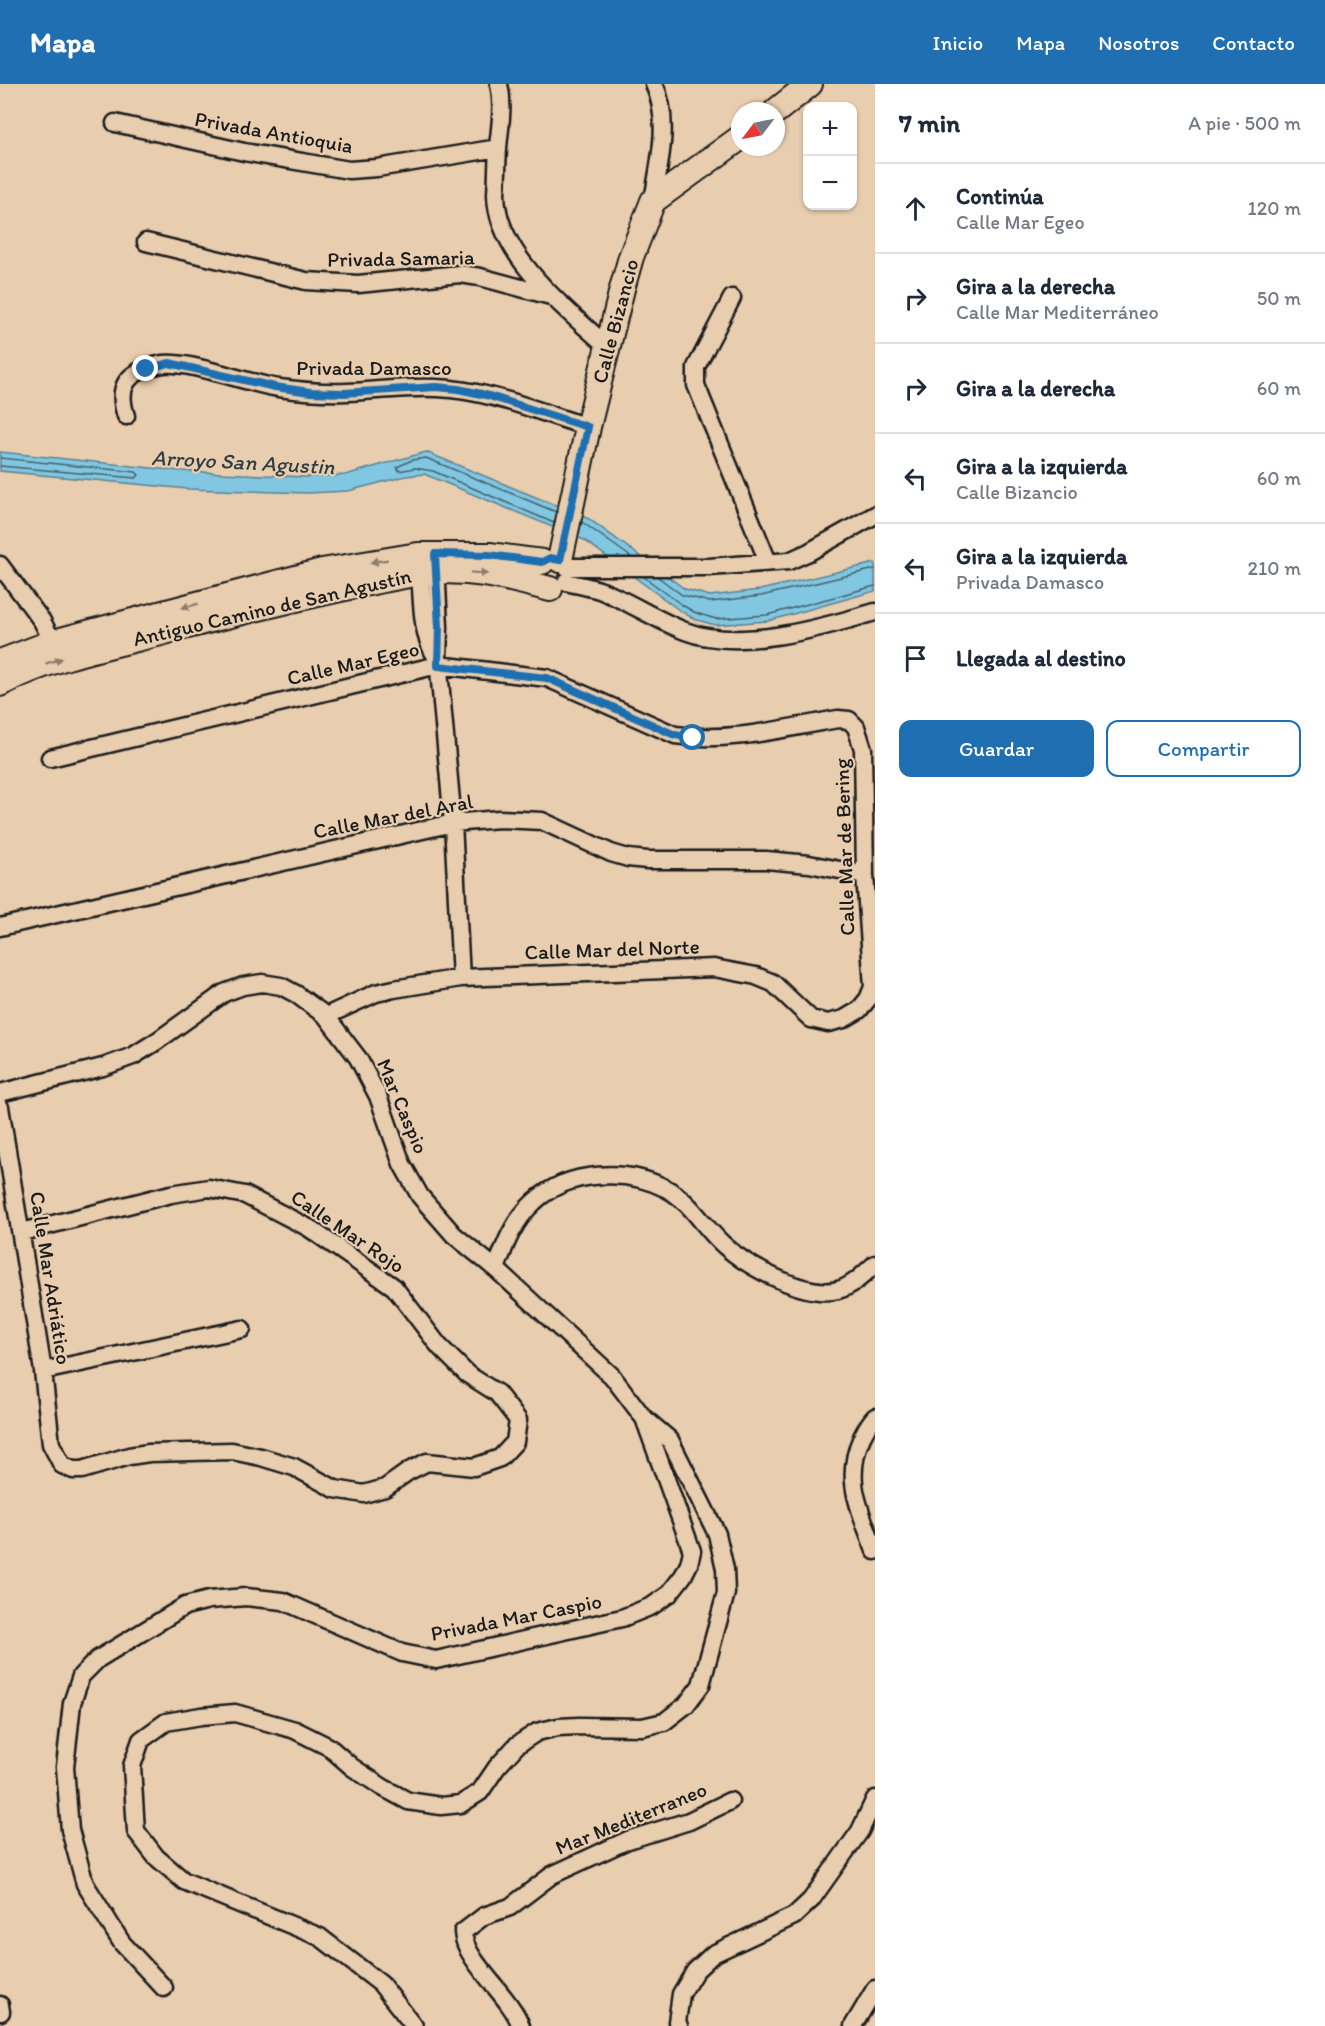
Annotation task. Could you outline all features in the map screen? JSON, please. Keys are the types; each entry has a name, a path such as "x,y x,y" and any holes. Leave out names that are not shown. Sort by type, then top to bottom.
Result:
{"street":[{"path":"499,84 502,116 496,198 500,218 508,238 522,262 551,296 608,347"},
{"name":"Calle Bizancio","path":"557,572 588,427 631,257 653,201 662,141 663,113 654,84"},
{"path":"785,104 810,84"},
{"name":"Privada Antioquia","path":"115,123 244,152 349,170 400,165 498,148"},
{"path":"653,201 731,145"},
{"name":"Privada Samaria","path":"146,242 306,281 358,284 460,274 551,296"},
{"path":"732,298 696,367 696,385 768,562"},
{"name":"Privada Damasco","path":"126,416 122,392 128,380 146,369 169,363 275,387 310,392 344,393 436,387 458,389 486,395 588,427"},
{"path":"557,572 614,566 710,567 789,561 875,515"},
{"name":"Antiguo Camino de San Agustín","path":"0,662 53,642 322,571 428,563 489,555 557,572"},
{"path":"428,563 428,642 438,662 453,823 461,978"},
{"name":"Antiguo Camino de San Agustín","path":"0,684 21,672 61,658 428,563"},
{"path":"0,565 42,621 53,642"},
{"path":"557,572 686,632 707,637 737,639 820,628 875,612"},
{"name":"Calle Mar Egeo","path":"50,758 438,662 547,678 675,735 693,738 731,736 838,719"},
{"name":"Calle Mar de Bering","path":"838,719 849,720 856,726 862,749 866,874 874,987"},
{"name":"Calle Mar del Aral","path":"0,927 453,823 500,819 542,821 611,853 628,858 766,860 810,864 866,874"},
{"name":"Calle Mar del Norte","path":"326,1016 376,993 461,978 714,968 756,976 774,983 811,1019 828,1023 844,1019 859,1010 874,987"},
{"name":"Mar Caspio","path":"0,1093 104,1067 133,1056 224,993 243,986 262,983 281,986 326,1016 358,1058 378,1096 402,1164 420,1196 454,1235 496,1269 612,1376 644,1417"},
{"name":"Calle Mar Adriático","path":"0,1107 22,1232 43,1371 51,1444 56,1456"},
{"path":"496,1269 516,1223 535,1201 562,1184 591,1177 621,1174 646,1180 668,1190 687,1204 725,1247 757,1268 803,1288 824,1292 840,1289 857,1280 875,1264"},
{"name":"Calle Mar Rojo","path":"22,1232 209,1188 245,1195 309,1228 394,1287 440,1346 467,1374 497,1393 518,1420 515,1442 500,1458 474,1467 427,1462 409,1471 385,1488 364,1494 335,1489 294,1467 232,1451 148,1452 82,1470 62,1466 56,1456"},
{"path":"43,1371 242,1329"},
{"path":"414,2026 381,1984 320,1937 184,1881 156,1857 136,1831 132,1766 141,1740 166,1722 235,1713 295,1730 329,1747 352,1767 408,1801 441,1806 461,1804 480,1792 497,1767 517,1745 537,1732 558,1727 610,1725 642,1727 664,1722 686,1705 701,1685 726,1593 725,1569 717,1534 670,1440 644,1417"},
{"name":"Privada Mar Caspio","path":"164,1988 122,1943 85,1884 70,1830 65,1767 72,1703 81,1676 98,1659 185,1606 209,1600 246,1597 283,1601 402,1653 436,1660 622,1618 652,1606 669,1594 683,1576 692,1551 644,1417"},
{"path":"875,1417 869,1423 855,1451 852,1481 875,1551"},
{"path":"679,2026 677,2022 681,1994 695,1971 713,1954 794,1916 811,1900 860,1831 875,1799"},
{"name":"Mar Mediterraneo","path":"520,2026 503,1995 480,1967 463,1941 463,1932 484,1916 510,1907 552,1875 628,1840 689,1821 730,1800"},
{"path":"855,2023 875,1989"},
{"path":"855,2023 875,2010"}],"water":[{"path":"0,452 180,471 305,477 345,475 426,452 589,519 685,589 710,596 760,590 875,563 875,591 768,621 715,625 694,619 679,610 584,540 424,474 406,476 348,491 308,493 188,489 0,471"}],"route":[{"path":"146,369 169,363 275,387 310,392 344,393 436,387 458,389 486,395 588,427 560,560 550,558 542,562 489,555 435,554 440,651 438,666 547,678 653,726 675,735 693,738"}],"water label":[{"name":"Arroyo San Agustin","path":"243,462"}]}
